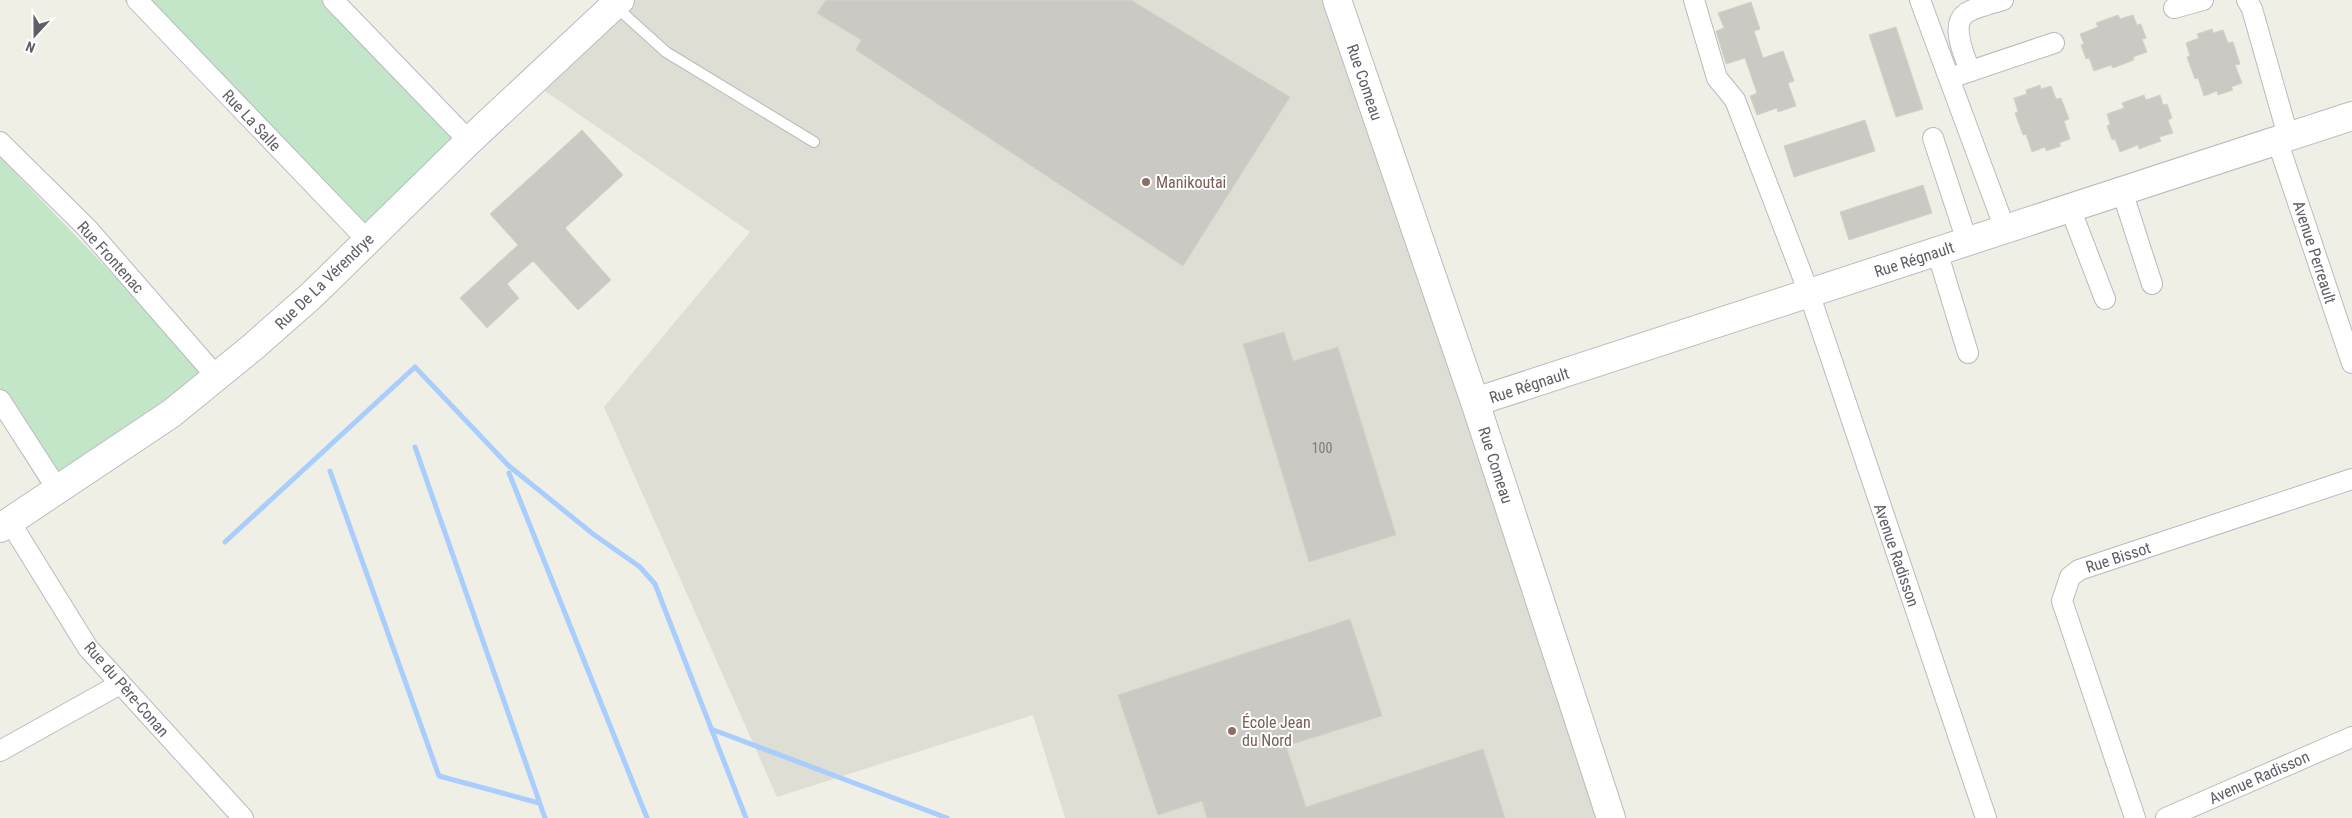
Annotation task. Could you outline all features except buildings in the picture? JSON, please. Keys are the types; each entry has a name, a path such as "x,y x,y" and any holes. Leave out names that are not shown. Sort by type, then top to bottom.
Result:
{"street":[{"name":"Rue La Salle","path":"137,0 367,240"},
{"path":"333,0 469,141"},
{"name":"Rue Comeau","path":"1337,0 1475,402 1611,818"},
{"name":"Avenue Radisson","path":"1694,0 1717,78 1735,100 1809,293 1986,818"},
{"path":"1920,0 2004,229"},
{"path":"1970,71 1958,38 1960,22 1964,14 2003,0"},
{"path":"2174,8 2203,0"},
{"name":"Avenue Perreault","path":"2247,0 2252,9 2283,138 2352,364"},
{"name":"Rue De La Vérendrye","path":"5,525 164,418 313,294 469,141 615,2"},
{"path":"1950,78 2054,43"},
{"name":"Rue Régnault","path":"1475,402 2352,116"},
{"path":"1933,138 1968,241"},
{"name":"Rue Frontenac","path":"0,142 87,228 216,376"},
{"path":"2122,191 2152,284"},
{"path":"2070,208 2105,299"},
{"path":"1936,251 1968,353"},
{"path":"0,400 58,490"},
{"name":"Rue Bissot","path":"2136,818 2062,601 2070,577 2079,570 2352,480"},
{"name":"Rue du Père-Conan","path":"5,525 88,648 243,818"},
{"path":"0,751 120,684"},
{"name":"Avenue Radisson","path":"2166,818 2352,737"}],"lane":[{"path":"615,2 666,52 814,142"}],"shaded area":[{"path":"632,0 1328,0 1605,818 1065,818 1033,715 777,797 604,407 750,232 539,87"}],"green space":[{"path":"124,0 324,0 465,144 362,243"},
{"path":"0,157 217,383 51,501 0,419"}],"waterway":[{"path":"225,542 415,367 509,466 593,534 640,567 655,584 746,818"},
{"path":"415,447 545,818"},
{"path":"330,471 439,776 539,803"},
{"path":"509,473 647,818"},
{"path":"711,729 947,818"}],"place":[{"name":"Manikoutai","path":"1146,182"},
{"name":"École Jean du Nord","path":"1232,731"}]}
